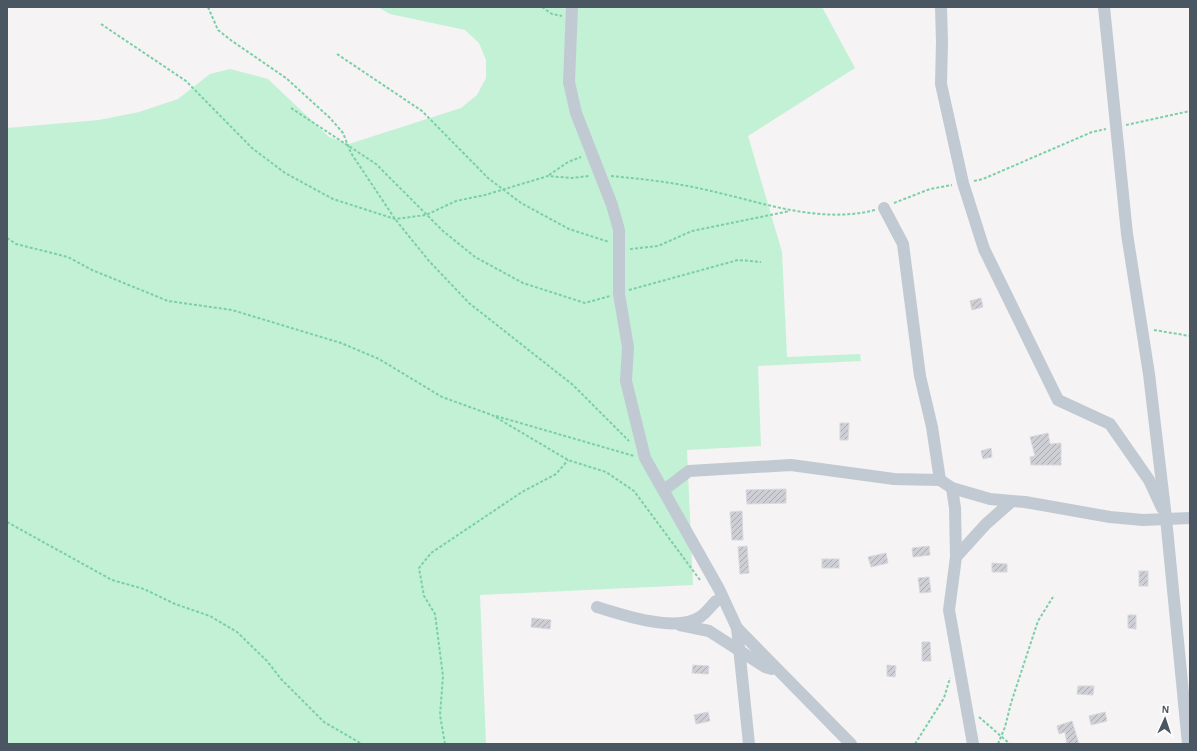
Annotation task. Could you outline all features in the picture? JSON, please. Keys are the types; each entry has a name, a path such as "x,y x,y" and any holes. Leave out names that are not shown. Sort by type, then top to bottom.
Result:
{"street":[{"path":"941,7 941,84 963,183 984,249 1058,400 1110,424 1149,480 1166,518"},
{"path":"1104,7 1127,234 1142,329 1166,518 1188,744"},
{"path":"572,12 569,82 576,112 619,230 619,294 628,347 626,382 645,458 719,589 737,628 851,744"},
{"path":"884,208 903,244 920,376 932,427 940,480"},
{"path":"664,490 688,471 791,465 894,479 940,480 952,488 990,499 1025,502 1110,517 1143,520 1190,518"},
{"path":"952,488 955,508 956,557 949,610 973,744"},
{"path":"956,557 986,524 1011,502"},
{"path":"675,623 686,622 701,616 716,601"},
{"path":"597,607 630,617 675,623 709,632 739,649 765,667 778,671"},
{"path":"737,628 749,744"}],"path":[{"path":"208,7 218,30 286,78 330,118 343,133 351,153 395,219 429,261 469,303 573,385 632,445"},
{"path":"542,7 552,14 572,12"},
{"path":"101,24 186,81 252,148 285,173 333,199 395,219 426,214 456,201 548,176 568,162 592,154"},
{"path":"337,54 422,111 488,178 521,203 569,229 631,249 658,246 692,231 792,211"},
{"path":"291,108 376,164 443,231 475,257 524,283 585,303 646,285 675,279 738,260 761,262"},
{"path":"548,176 571,178 600,175 642,179 709,190 792,211 827,215 865,213 884,208 930,189 983,179 1092,132 1190,111"},
{"path":"7,238 16,244 68,258 92,270 168,301 232,310 340,343 380,359 442,397 492,415 623,454 645,458"},
{"path":"1142,329 1190,336"},
{"path":"492,415 568,460 606,472 634,491 702,583"},
{"path":"445,744 440,715 443,676 435,614 424,596 419,568 431,553 522,492 556,474 568,460"},
{"path":"7,522 112,580 144,589 175,604 210,616 236,632 267,661 281,679 324,722 362,744"},
{"path":"998,744 1005,727 1013,696 1038,621 1053,597"},
{"path":"915,744 944,698 950,676"},
{"path":"976,714 1010,744"}],"green space":[{"path":"378,7 822,7 855,68 748,136 782,252 787,357 860,354 861,361 758,366 761,446 687,450 693,585 480,595 486,744 7,744 7,128 99,120 139,112 178,99 210,74 230,69 268,79 329,137 349,144 461,108 477,95 486,78 486,60 479,43 465,30 390,14"}],"building":[{"path":"981,298 983,307 972,310 970,301"},
{"path":"840,423 849,423 848,440 840,440"},
{"path":"1048,433 1050,444 1061,443 1061,465 1031,465 1030,457 1035,456 1030,437"},
{"path":"991,448 992,457 983,459 981,451"},
{"path":"786,489 786,503 747,504 746,490"},
{"path":"742,511 743,540 732,540 730,512"},
{"path":"747,546 749,573 740,574 738,547"},
{"path":"929,546 930,555 913,557 912,548"},
{"path":"886,553 888,563 871,567 868,557"},
{"path":"822,559 839,559 839,568 822,568"},
{"path":"992,563 1007,564 1007,572 992,572"},
{"path":"1139,571 1148,571 1148,586 1139,586"},
{"path":"929,577 931,592 920,593 918,578"},
{"path":"1128,615 1136,615 1136,629 1128,628"},
{"path":"532,618 551,620 550,629 531,627"},
{"path":"922,642 930,642 931,661 922,661"},
{"path":"693,665 709,666 708,674 692,673"},
{"path":"887,665 896,666 895,677 887,676"},
{"path":"1078,686 1094,686 1093,695 1077,694"},
{"path":"708,712 710,721 696,724 694,715"},
{"path":"1105,712 1107,721 1091,725 1089,716"},
{"path":"1072,721 1079,744 1067,744 1065,732 1059,734 1057,726"}]}
